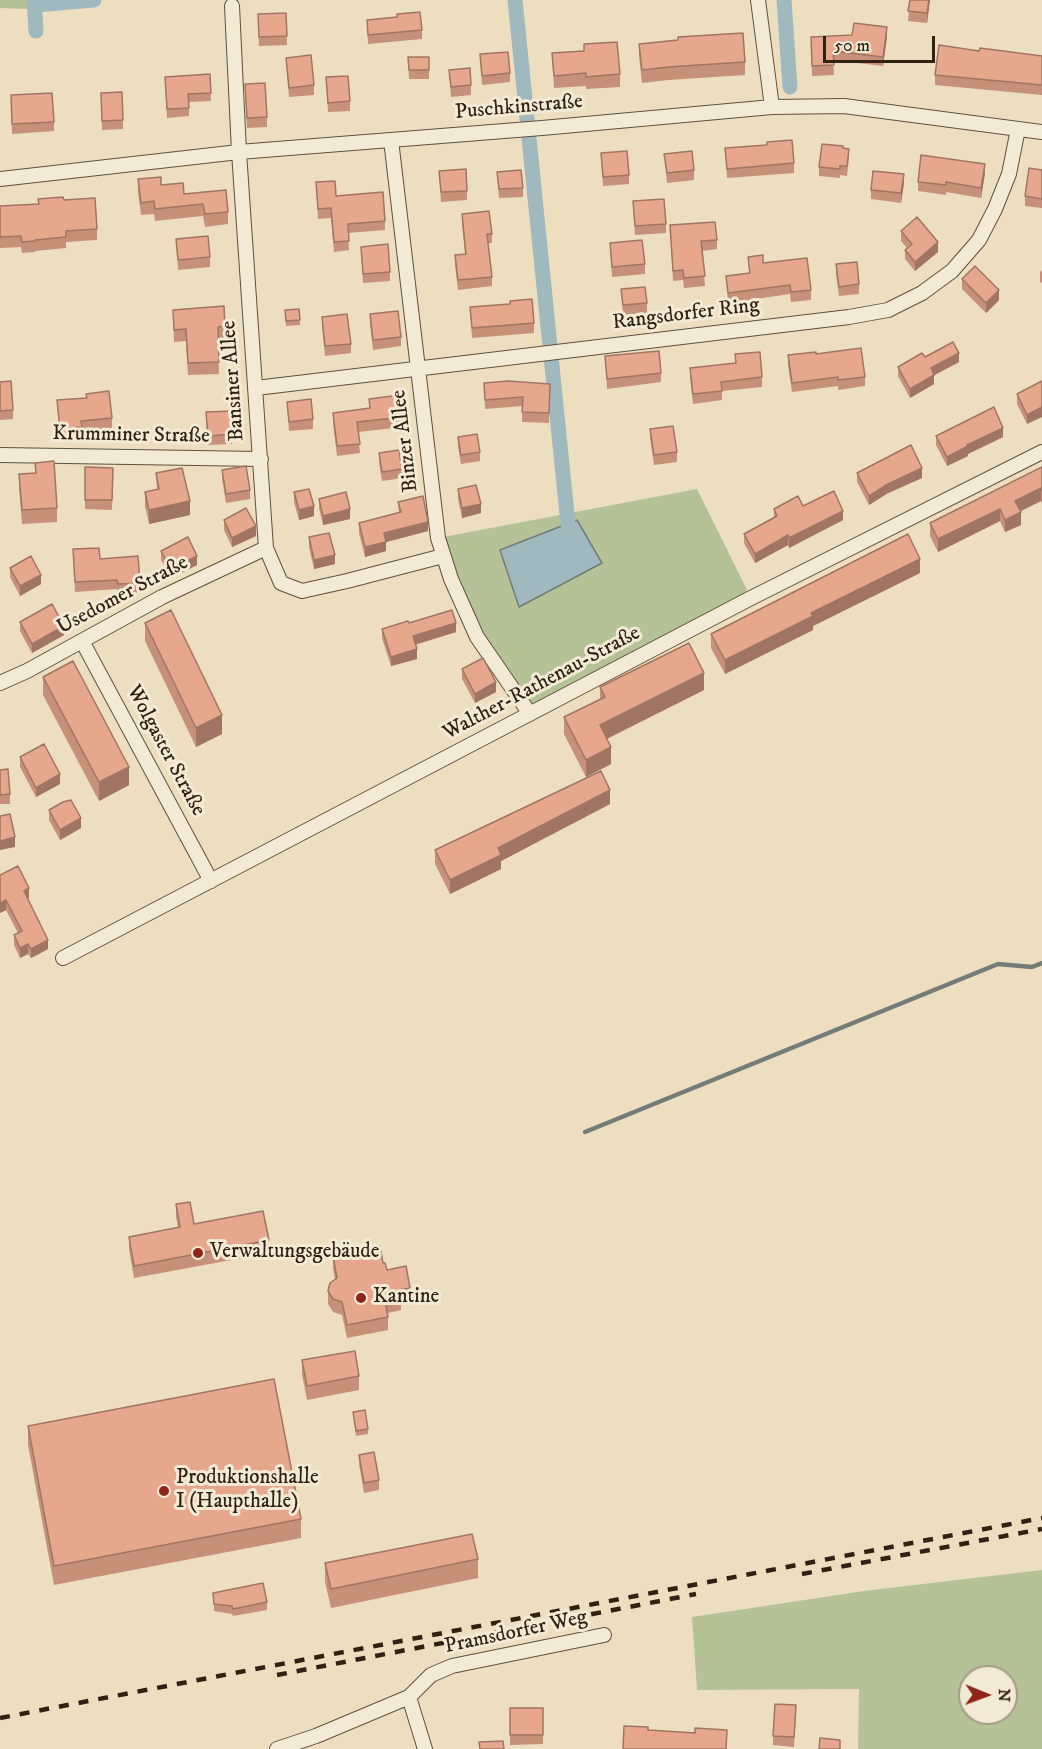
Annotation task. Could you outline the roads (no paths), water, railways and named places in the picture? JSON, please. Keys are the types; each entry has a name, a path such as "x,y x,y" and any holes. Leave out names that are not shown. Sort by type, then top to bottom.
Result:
{"street":[{"path":"758,0 772,107"},
{"name":"Bansiner Allee","path":"232,6 239,152 266,548 281,583 302,591 443,556"},
{"name":"Puschkinstraße","path":"0,179 239,152 772,107 844,106 1042,132"},
{"name":"Rangsdorfer Ring","path":"256,388 849,317 888,310 922,293 952,271 978,240 995,209 1009,174 1018,129"},
{"name":"Binzer Allee","path":"391,140 438,538 451,579 477,638 530,714"},
{"name":"Walther-Rathenau-Straße","path":"63,958 751,598 1042,452"},
{"name":"Krumminer Straße","path":"0,455 261,459"},
{"name":"Usedomer Straße","path":"0,683 27,671 162,597 266,548"},
{"name":"Wolgaster Straße","path":"82,641 211,880"},
{"name":"Pramsdorfer Weg","path":"277,1749 316,1736 409,1697 431,1675 452,1666 604,1635"},
{"path":"409,1697 425,1749"}],"water":[{"path":"577,520 602,563 519,607 500,550"}],"waterway":[{"path":"34,0 36,31"},
{"path":"35,5 94,0"},
{"path":"515,0 568,524"},
{"path":"784,0 790,87"},
{"path":"585,1132 998,964 1032,967 1042,963"}],"railway":[{"path":"0,1718 1042,1518"},
{"path":"802,1574 1042,1529"},
{"path":"277,1675 696,1594"}],"place":[{"name":"Verwaltungsgebäude","path":"198,1253"},
{"name":"Kantine","path":"361,1298"},
{"name":"Produktionshalle I (Haupthalle)","path":"164,1491"}]}
